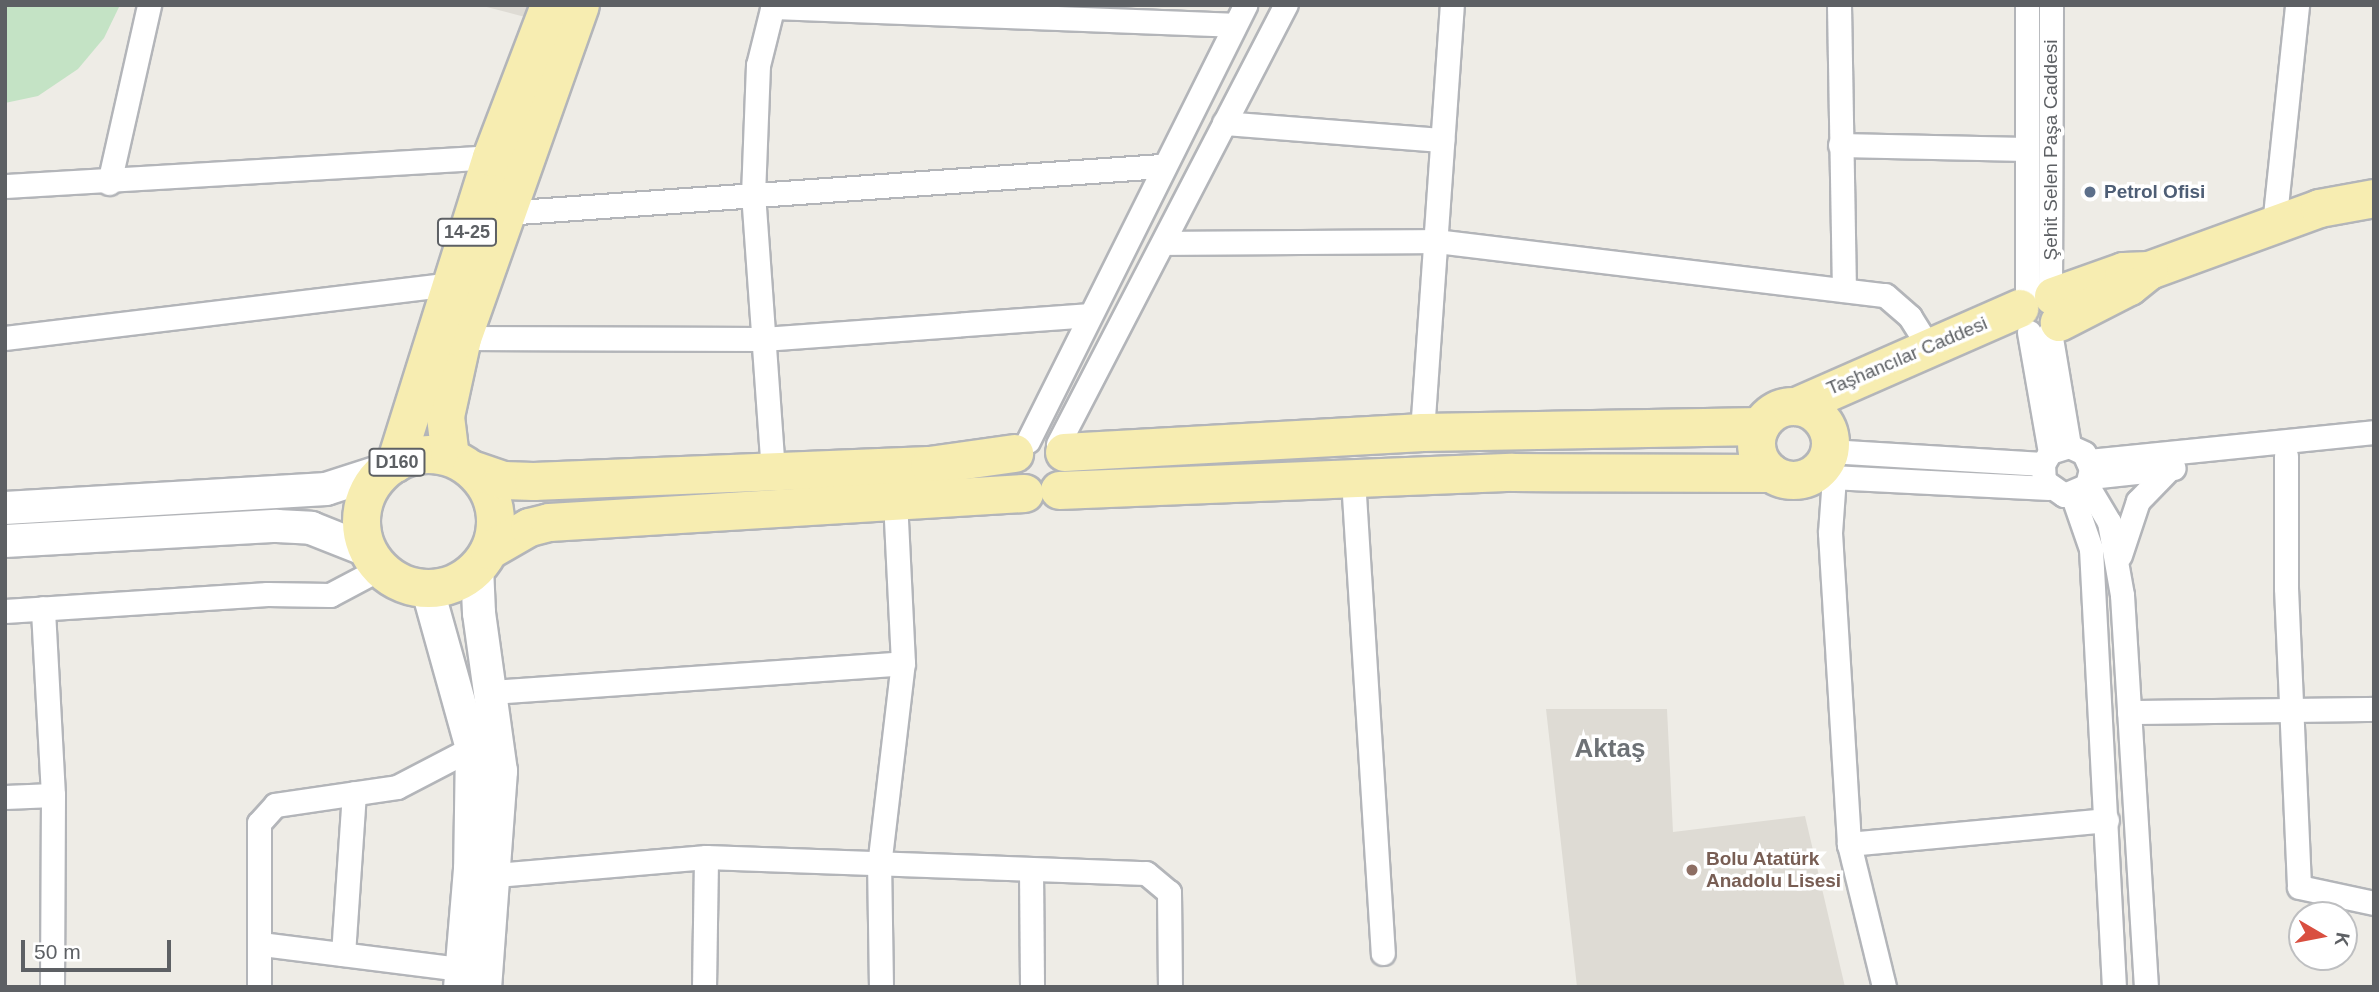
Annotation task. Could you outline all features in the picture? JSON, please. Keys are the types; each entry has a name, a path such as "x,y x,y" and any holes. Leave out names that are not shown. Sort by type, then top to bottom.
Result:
{"main road":[{"name":"14-25","path":"390,467 491,157 550,5"},
{"name":"14-25","path":"461,463 445,416 461,338 580,5"},
{"path":"2039,313 2129,286 2149,270 2319,208 2374,198"},
{"name":"Taşhancılar Caddesi","path":"1818,447 1929,348 2039,313"},
{"name":"Taşhancılar Caddesi","path":"1818,447 1886,384 2039,313"},
{"path":"5,541 277,526 311,528 375,560 398,581 427,587 460,580 483,558 529,527 549,522 1042,492 1513,472 1771,473 1790,481 1818,447 1775,411 1760,426 1758,457 1771,473"},
{"path":"461,463 503,480 533,481 929,466 1041,447 1422,432 1760,426"},
{"path":"1041,447 1068,475 1042,492"},
{"path":"1041,447 1010,471 1042,492"},
{"name":"D160","path":"375,560 362,531 362,509 370,488 390,467 428,453 461,463"},
{"path":"461,463 486,486 494,508 483,558 479,613 501,771 496,875 469,981"},
{"path":"5,508 326,489 390,467"},
{"path":"427,587 472,748 469,981"}],"street":[{"path":"109,183 149,5"},
{"path":"1041,447 1164,243 1286,5"},
{"path":"1422,432 1452,5"},
{"path":"1839,5 1844,290"},
{"path":"2027,5 2026,149 2054,454 2049,488"},
{"name":"Şehit Selen Paşa Caddesi","path":"2039,313 2051,5"},
{"path":"2274,225 2297,5"},
{"path":"773,472 753,193 758,65 772,6 1240,15 1087,315 1041,447"},
{"path":"1224,123 1442,140"},
{"path":"1840,145 2026,149"},
{"path":"5,186 109,183 491,157"},
{"path":"504,213 753,193 1161,166"},
{"path":"1164,243 1436,241 1885,295 1910,317 1929,348"},
{"path":"5,338 450,284"},
{"path":"461,338 763,339 1087,315"},
{"path":"1818,447 2049,488 2084,479 2374,432"},
{"path":"1818,447 2054,454 2084,479 2109,522 2118,565 2146,987"},
{"path":"1818,447 1830,533 1849,844 1884,987"},
{"path":"2084,479 2374,448"},
{"path":"2286,456 2290,712 2299,887 2374,903"},
{"path":"2118,565 2125,529 2138,501 2169,469"},
{"path":"1353,479 1383,953"},
{"path":"2084,479 2091,549 2114,987"},
{"path":"881,987 879,866 903,663 895,502"},
{"path":"5,611 330,595 375,560"},
{"path":"43,608 53,795 52,987"},
{"path":"492,692 903,663"},
{"path":"2129,712 2374,709"},
{"path":"258,987 262,944 260,822 275,805 397,787 472,748"},
{"path":"343,954 354,793"},
{"path":"5,797 53,795"},
{"path":"1849,844 2106,820"},
{"path":"704,987 706,857"},
{"path":"496,875 706,857 879,866 1146,873 1169,892 1170,987"},
{"path":"1031,870 1032,987"},
{"path":"262,944 343,954 469,981"}],"shaded area":[{"path":"479,5 529,5 525,17"},
{"name":"Bolu Atatürk Anadolu Lisesi","path":"1546,709 1667,709 1673,832 1805,816 1845,987 1577,987"}],"green space":[{"path":"5,5 120,5 104,38 78,69 38,96 5,103"}],"place":[{"name":"Petrol Ofisi","path":"2090,192"},
{"name":"Bolu Atatürk Anadolu Lisesi","path":"1692,870"}],"district":[{"name":"Aktaş","path":"1610,749"}]}
